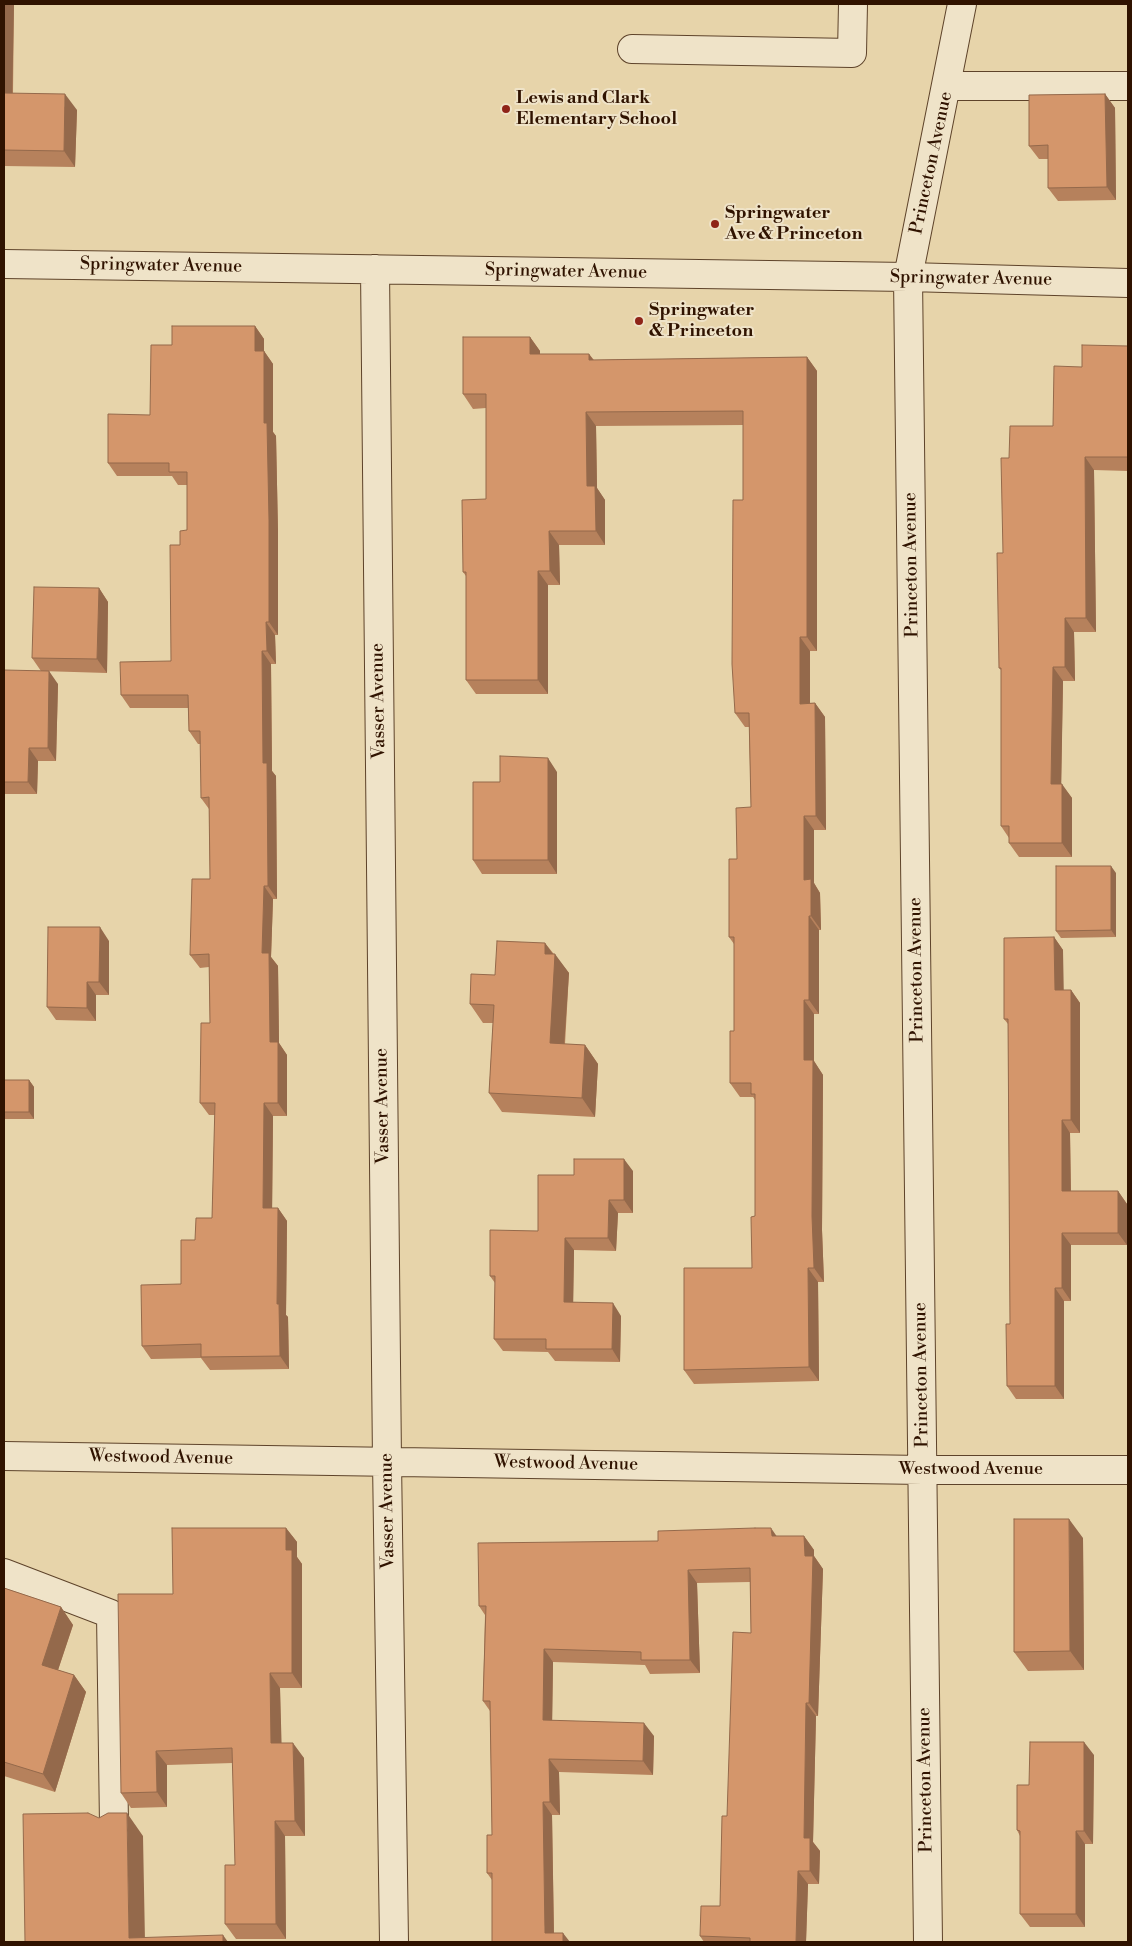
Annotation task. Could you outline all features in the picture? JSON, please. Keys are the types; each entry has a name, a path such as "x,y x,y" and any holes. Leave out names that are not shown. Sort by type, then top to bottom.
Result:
{"street":[{"path":"632,49 852,53 853,4"},
{"name":"Princeton Avenue","path":"928,1942 908,277 962,4"},
{"path":"947,86 1128,86"},
{"name":"Springwater Avenue","path":"4,264 908,277 1128,283"},
{"name":"Vasser Avenue","path":"374,269 394,1942"},
{"name":"Westwood Avenue","path":"4,1456 923,1470 1128,1470"},
{"path":"4,1573 111,1614 114,1825"}],"building":[{"path":"4,93 65,94 64,151 4,150"},
{"path":"1105,94 1107,187 1048,188 1048,145 1029,146 1029,95"},
{"path":"172,326 255,326 255,351 264,351 264,423 267,423 269,520 269,622 266,622 267,651 262,651 263,763 267,763 268,886 264,886 262,953 269,953 270,1042 278,1042 278,1103 264,1103 263,1208 278,1208 277,1304 279,1304 280,1356 201,1357 201,1344 142,1346 141,1285 181,1284 181,1240 195,1240 196,1218 212,1218 215,1103 200,1103 201,1023 210,1023 209,954 190,955 192,879 210,879 209,797 201,798 200,731 189,731 188,695 121,695 120,662 171,661 170,545 180,545 180,531 187,530 187,472 169,472 169,463 108,463 108,414 150,415 151,345 172,345"},
{"path":"463,337 530,337 530,354 589,354 589,360 807,357 807,637 800,637 800,704 815,703 816,816 804,816 804,880 811,879 811,916 809,916 809,1000 804,1000 804,1060 813,1060 812,1216 814,1268 808,1268 809,1367 684,1370 684,1268 752,1268 751,1217 755,1216 755,1094 751,1094 751,1083 730,1083 730,1031 734,1031 734,937 729,937 729,859 737,859 736,808 751,807 749,713 735,713 732,664 733,500 743,500 743,411 586,412 587,486 595,486 596,531 549,531 550,571 538,571 538,680 466,680 466,572 463,572 462,500 486,499 486,394 463,394"},
{"path":"1082,345 1128,346 1128,457 1085,457 1086,618 1065,618 1065,667 1053,667 1051,784 1062,784 1062,843 1009,843 1009,826 1001,826 1001,668 999,668 997,553 1003,553 1001,458 1009,458 1010,426 1053,426 1054,366 1082,367"},
{"path":"34,587 99,588 97,659 32,658"},
{"path":"4,670 49,671 48,748 29,748 28,782 4,782"},
{"path":"500,756 548,758 548,860 473,860 473,782 500,782"},
{"path":"1056,866 1111,866 1111,930 1056,931"},
{"path":"48,927 100,927 99,982 87,982 87,1008 47,1007"},
{"path":"1054,937 1055,990 1071,990 1071,1120 1062,1120 1062,1191 1118,1191 1118,1233 1062,1233 1062,1288 1055,1288 1055,1386 1007,1386 1006,1324 1010,1324 1008,1019 1004,1019 1004,938"},
{"path":"497,941 545,943 545,954 555,954 550,1043 585,1045 582,1098 489,1093 494,1005 470,1004 471,974 495,975"},
{"path":"4,1080 29,1080 29,1112 4,1112"},
{"path":"574,1159 624,1159 624,1200 609,1200 608,1238 565,1238 564,1302 613,1303 612,1349 546,1349 546,1339 494,1339 495,1276 490,1276 490,1230 538,1231 538,1175 574,1175"},
{"path":"1014,1519 1069,1519 1070,1651 1014,1652"},
{"path":"172,1528 286,1528 286,1550 292,1550 292,1673 270,1673 271,1743 293,1743 295,1821 275,1821 276,1924 225,1924 225,1865 235,1865 232,1748 156,1751 157,1792 121,1793 118,1594 173,1594"},
{"path":"771,1528 772,1536 804,1536 805,1556 813,1556 809,1703 806,1703 804,1838 810,1838 810,1871 798,1871 796,1942 750,1942 750,1938 700,1936 701,1906 720,1906 722,1816 727,1816 733,1632 751,1633 750,1568 688,1570 690,1660 641,1660 641,1652 544,1649 543,1720 644,1723 643,1761 549,1759 550,1802 543,1802 545,1933 563,1933 563,1942 492,1942 492,1873 487,1873 487,1835 492,1835 490,1701 483,1701 486,1606 479,1606 478,1543 658,1541 658,1531"},
{"path":"4,1588 61,1607 42,1665 74,1675 43,1774 4,1762"},
{"path":"1030,1742 1084,1742 1084,1831 1076,1831 1076,1914 1020,1914 1020,1831 1017,1830 1017,1785 1029,1785"},
{"path":"88,1813 99,1818 108,1813 127,1813 129,1938 223,1935 223,1942 25,1942 23,1814"}],"place":[{"name":"Lewis and Clark Elementary School","path":"506,109"},
{"name":"Springwater Ave & Princeton","path":"715,224"},
{"name":"Springwater & Princeton","path":"639,321"}]}
